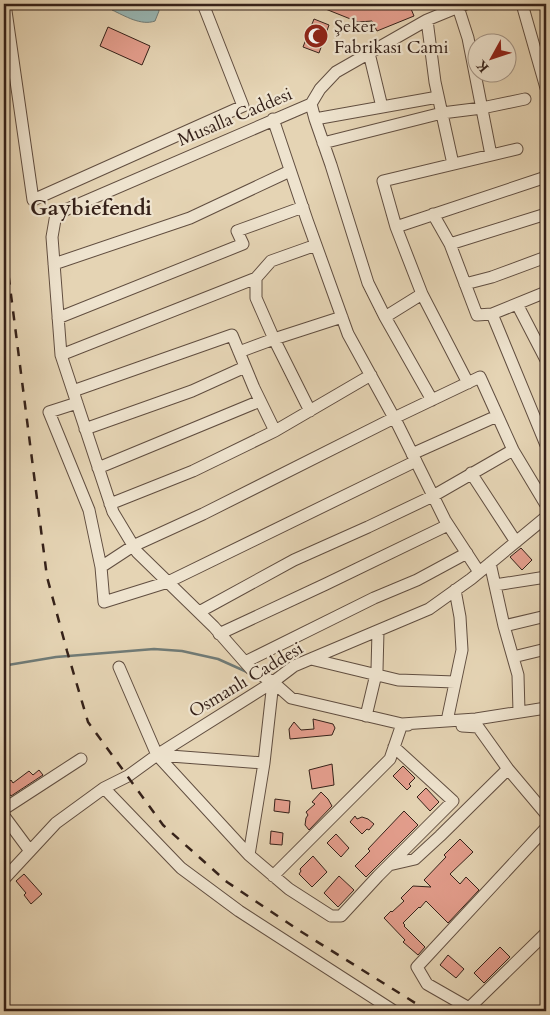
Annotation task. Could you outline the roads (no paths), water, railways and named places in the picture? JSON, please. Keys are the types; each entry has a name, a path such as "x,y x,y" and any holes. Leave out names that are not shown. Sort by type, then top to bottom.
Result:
{"street":[{"path":"5,4 33,200 243,106 203,4"},
{"path":"522,4 546,88"},
{"path":"461,5 491,155"},
{"name":"Musalla Caddesi","path":"54,264 52,237 56,214 310,104 320,89 336,72 427,20 461,5"},
{"path":"427,20 435,82 453,164"},
{"path":"368,53 382,107"},
{"path":"315,119 438,97"},
{"path":"323,143 442,113 482,108 525,99"},
{"path":"310,104 368,283 432,400"},
{"path":"273,119 348,334 394,418 448,525 479,572"},
{"path":"468,383 422,294 396,227 383,181 517,149"},
{"path":"290,171 190,218 54,264 61,355 113,512 137,552 198,612 251,669 273,682 291,698 402,724 478,727 508,769 546,814"},
{"path":"396,227 546,177"},
{"path":"58,318 243,244 237,230 303,207"},
{"path":"433,214 450,244 477,316 492,314 546,292"},
{"path":"450,244 546,214"},
{"path":"61,355 256,278 271,261 316,245"},
{"path":"465,284 492,277 546,256"},
{"path":"256,278 256,298 310,411"},
{"path":"385,317 422,294"},
{"path":"517,304 546,360"},
{"path":"492,314 546,445"},
{"path":"239,352 342,317"},
{"path":"73,391 232,335 275,431"},
{"path":"85,429 192,391 245,367"},
{"path":"110,504 193,471 275,431 371,375"},
{"path":"101,567 133,546 203,514 480,377 513,450 546,505"},
{"path":"98,468 260,401"},
{"path":"77,403 49,412 89,510 101,567 104,602 168,582 498,416"},
{"path":"198,612 294,560 433,496 513,450"},
{"path":"471,473 516,542"},
{"name":"Osmanlı Caddesi","path":"4,879 56,824 104,788 128,776 157,755 273,682 294,666 429,610 546,517"},
{"path":"219,634 448,525"},
{"path":"245,662 374,598 417,580 467,553"},
{"path":"490,563 504,626 518,675 519,712"},
{"path":"495,585 546,577"},
{"path":"447,721 462,650 460,617 455,590"},
{"path":"504,626 546,616"},
{"path":"366,716 377,670 378,631"},
{"path":"513,657 546,649"},
{"path":"311,659 398,680 455,682"},
{"path":"119,667 157,755 249,855 289,889 331,916 340,916 453,801 394,747"},
{"path":"249,855 264,762 273,682"},
{"path":"402,724 476,719 546,708"},
{"path":"273,876 390,759 402,724"},
{"path":"157,755 264,762"},
{"path":"4,809 81,758"},
{"path":"388,866 415,859 508,769"},
{"path":"104,788 181,868 239,911 394,1011"},
{"path":"4,816 30,851"},
{"path":"546,828 417,967 427,984 469,1008 546,933"}],"water":[{"path":"110,4 158,4 159,11 155,21 144,22 133,20 112,10"}],"waterway":[{"path":"4,667 56,657 154,649 182,651 218,659 247,672"}],"railway":[{"path":"4,240 47,577 88,722 163,825 227,882 300,931 428,1011"}],"place":[{"name":"Şeker Fabrikası Cami","path":"316,36"}],"district":[{"name":"Gaybiefendi","path":"91,208"}]}
